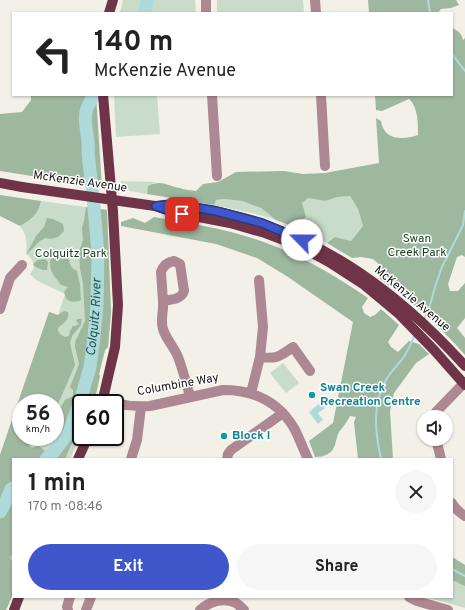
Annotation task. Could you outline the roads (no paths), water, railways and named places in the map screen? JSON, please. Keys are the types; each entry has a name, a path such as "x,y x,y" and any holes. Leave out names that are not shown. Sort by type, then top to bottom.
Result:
{"main road":[{"path":"109,12 113,0"},
{"path":"103,96 113,212 118,305 116,347 105,394"},
{"name":"McKenzie Avenue","path":"0,183 156,206 173,212 243,226 289,242 329,262 363,284 408,323 465,383"},
{"name":"McKenzie Avenue","path":"156,206 175,204 216,211 262,223 315,246 355,270 387,292 430,329 465,366"},
{"path":"78,458 84,446"},
{"path":"14,610 19,598"}],"street":[{"path":"206,0 206,12"},
{"path":"315,0 316,12"},
{"path":"212,96 217,176"},
{"path":"321,96 325,166"},
{"path":"0,309 10,278 22,265"},
{"path":"251,393 260,357 263,327 259,280"},
{"path":"164,301 162,328 178,358 184,373 190,396"},
{"path":"260,357 276,358 293,347 310,371"},
{"path":"438,410 465,383"},
{"name":"Columbine Way","path":"124,405 133,407 150,406 190,396 223,390 235,390 251,393 268,401 283,413 294,429 308,458"},
{"path":"131,458 137,440 140,407"},
{"path":"227,458 231,450 283,413"},
{"path":"438,446 441,458"},
{"path":"453,505 465,516"},
{"path":"68,610 67,606 70,598"},
{"path":"86,610 91,598"},
{"path":"411,598 448,610"},
{"path":"200,610 204,606 222,600 237,604 244,610"}],"water":[{"path":"320,403 325,408 318,413 323,420 318,424 309,412"}],"waterway":[{"name":"Colquitz River","path":"145,12 147,0"},
{"path":"428,0 430,12"},
{"path":"453,55 465,71"},
{"name":"Colquitz River","path":"47,458 53,453 69,432 90,367 94,337 97,305 98,253 85,117 87,108 93,96"},
{"path":"424,320 442,267 463,225 465,211"},
{"path":"381,458 376,429 378,399 388,377 405,355 415,335"},
{"name":"Colquitz River","path":"0,512 12,488"},
{"path":"453,570 465,576"}],"place":[{"name":"Swan Creek Recreation Centre","path":"312,395"},
{"name":"Block I","path":"224,436"}],"park label":[{"name":"Swan Creek Park","path":"417,246"},
{"name":"Colquitz Park","path":"71,254"}]}
